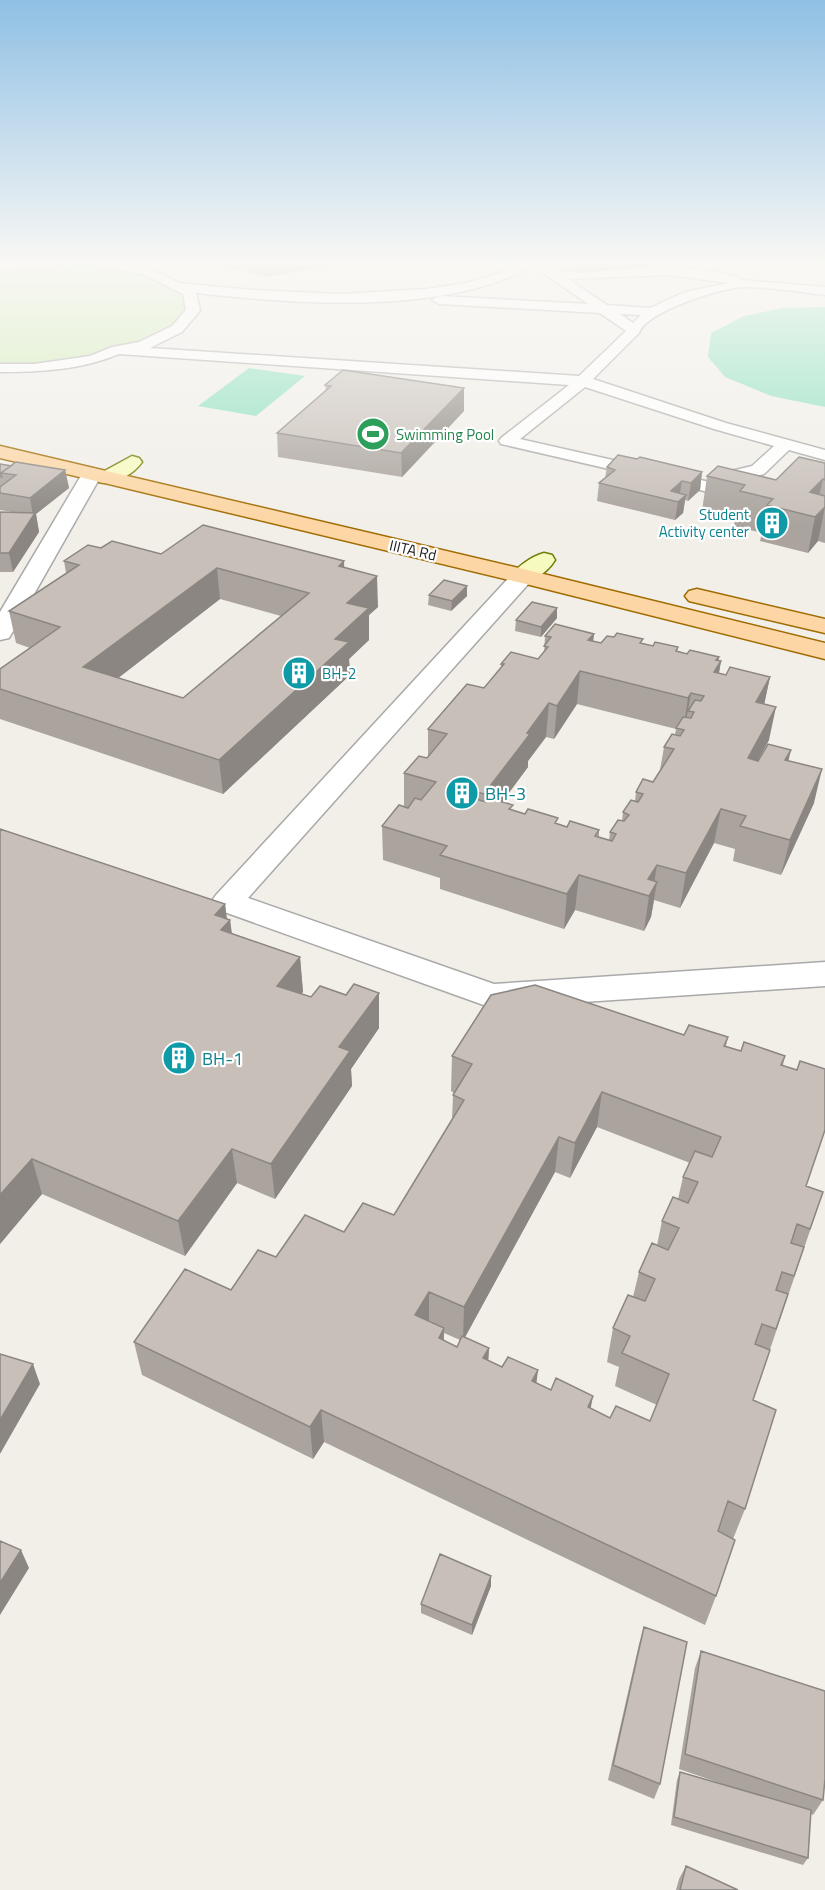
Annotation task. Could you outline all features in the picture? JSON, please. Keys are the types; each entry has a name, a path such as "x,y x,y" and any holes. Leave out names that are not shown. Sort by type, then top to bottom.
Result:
{"main road":[{"name":"IIITA Rd","path":"0,431 132,462 534,568 825,651"},
{"name":"IIITA Rd","path":"0,452 99,476 534,568 567,565"},
{"path":"679,592 825,626"}],"street":[{"path":"0,633 99,476 132,462"},
{"path":"534,568 227,902 492,996 825,974"}],"lane":[{"path":"0,368 34,368 93,360 122,349"},
{"path":"615,349 583,381 507,441 717,489 733,476 758,470 785,445"},
{"path":"117,350 583,381 720,426 825,455"}],"green space":[{"path":"0,349 120,349 41,363 0,363"},
{"path":"709,349 825,349 825,407 771,396 725,377 708,357"},
{"path":"249,368 305,376 256,416 198,406"}],"building":[{"path":"343,370 464,388 401,453 277,433 331,386 325,385"},
{"path":"618,455 637,459 640,457 702,472 691,483 682,481 671,491 686,495 678,502 599,483 615,470 607,467"},
{"path":"799,457 825,463 825,480 823,479 810,492 825,496 825,507 815,517 767,505 773,499 740,491 745,485 707,476 718,466 776,480"},
{"path":"16,462 65,470 30,498 0,493 0,487 16,475 1,473"},
{"path":"0,464 11,466 1,473 2,477 0,477"},
{"path":"0,512 35,513 9,553 0,553"},
{"path":"203,525 344,561 339,566 377,576 347,603 369,608 335,639 349,642 219,760 0,689 0,669 60,627 9,611 79,565 64,561 88,545 101,548 112,541 161,554","holes":["217,568 309,593 183,698 83,667"]},
{"path":"444,580 467,586 452,601 429,595"},
{"path":"532,602 557,608 541,627 516,620"},
{"name":"BH-3","path":"555,624 594,634 588,640 601,643 607,636 614,637 617,633 643,639 640,643 653,646 655,642 678,647 676,651 687,654 690,650 719,657 716,660 721,661 714,672 726,675 730,667 770,677 756,702 776,707 748,758 758,761 768,744 791,750 785,760 822,769 790,840 740,826 746,816 721,809 686,873 657,865 648,879 657,882 649,896 579,875 567,894 440,855 447,846 382,826 399,805 408,808 415,798 421,800 436,782 404,773 419,756 427,758 447,734 428,729 467,684 484,688 511,652 538,659 548,647 544,646 551,637 545,636","holes":["580,671 688,698 691,693 704,696 701,701 695,700 688,711 694,712 691,718 683,717 676,728 684,730 680,736 672,734 664,747 674,749 653,782 643,779 636,792 643,794 638,802 631,800 623,812 629,815 624,821 618,820 610,832 616,834 612,841 595,836 599,830 570,821 567,827 555,823 558,818 528,809 525,814 509,809 513,805 489,798 486,802 472,798 477,792 484,794 530,734 527,733 549,703 557,706"]},
{"name":"BH-1","path":"0,829 225,904 215,915 230,920 221,930 300,957 277,986 311,997 320,986 346,995 354,984 379,993 339,1047 350,1051 271,1164 232,1149 178,1221 32,1159 0,1195"},
{"path":"535,985 684,1035 689,1025 728,1037 724,1046 741,1051 744,1042 785,1056 781,1065 797,1070 800,1061 825,1069 825,1130 806,1186 823,1192 810,1229 797,1224 791,1243 804,1247 794,1276 782,1272 776,1290 788,1294 776,1329 762,1324 755,1344 770,1350 753,1400 776,1410 745,1509 728,1501 718,1531 735,1540 716,1596 321,1410 310,1427 134,1342 185,1269 231,1290 258,1250 276,1257 305,1215 344,1232 363,1203 394,1215 464,1100 453,1095 472,1064 452,1056 491,995","holes":["602,1092 721,1137 712,1157 695,1151 683,1177 698,1182 688,1203 673,1197 662,1221 679,1228 668,1250 652,1243 639,1272 655,1279 645,1301 628,1295 613,1328 630,1336 622,1353 669,1374 650,1421 616,1406 610,1418 588,1407 593,1396 556,1378 551,1390 532,1381 538,1370 508,1357 502,1367 483,1358 489,1348 462,1336 457,1347 439,1338 444,1328 415,1315 429,1292 464,1307 559,1137 575,1143"]},
{"path":"0,1354 33,1364 0,1420"},
{"path":"0,1541 21,1550 0,1583"},
{"path":"440,1554 491,1576 472,1625 421,1604"},
{"path":"644,1627 687,1642 660,1784 613,1765"},
{"path":"701,1651 825,1691 823,1800 685,1754"},
{"path":"680,1772 811,1810 808,1858 674,1817"},
{"path":"686,1866 738,1890 680,1890"}],"place":[{"name":"Swimming Pool","path":"373,434"},
{"name":"Student Activity center","path":"772,523"},
{"name":"BH-2","path":"299,673"},
{"name":"BH-3","path":"462,793"},
{"name":"BH-1","path":"179,1058"}]}
